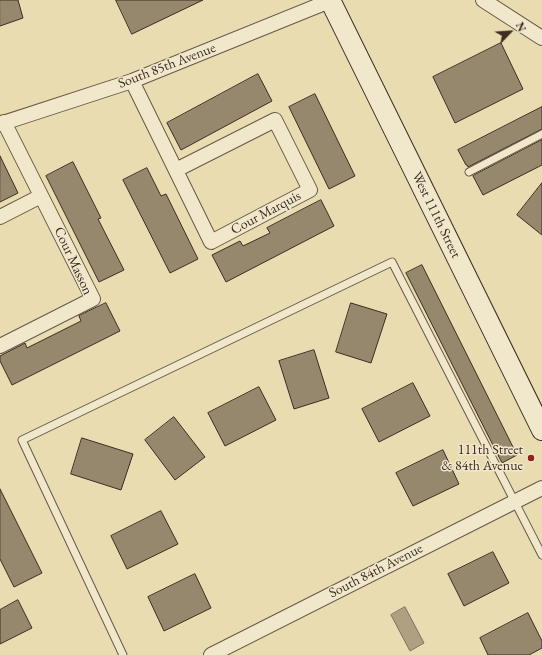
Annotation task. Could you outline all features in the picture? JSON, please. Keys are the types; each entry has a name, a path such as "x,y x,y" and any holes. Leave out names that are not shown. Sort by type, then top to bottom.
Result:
{"main road":[{"name":"West 111th Street","path":"331,0 542,430"}],"street":[{"name":"South 85th Avenue","path":"2,123 132,81 331,0"},
{"path":"483,0 542,38"},
{"name":"Cour Marquis","path":"132,81 211,242 310,190 275,120 176,170"},
{"name":"Cour Masson","path":"0,346 93,299 42,196 2,123"},
{"path":"0,217 42,196"},
{"name":"South 84th Avenue","path":"211,655 542,488"}],"lane":[{"path":"469,172 542,134"},
{"path":"123,655 22,440 392,262 516,501 542,555"}],"shaded area":[{"path":"405,607 424,643 410,651 391,615"}],"building":[{"path":"0,0 18,0 23,18 0,26"},
{"path":"116,0 203,0 132,34"},
{"path":"501,43 523,89 455,123 433,77"},
{"path":"258,74 272,101 181,150 167,123"},
{"path":"315,94 355,176 329,189 289,107"},
{"path":"542,107 542,129 468,167 466,165 458,150"},
{"path":"542,140 542,165 483,195 473,176"},
{"path":"0,156 18,193 0,202"},
{"path":"73,162 101,218 98,219 124,270 99,282 46,176"},
{"path":"147,168 161,196 166,194 198,259 170,273 123,180"},
{"path":"542,183 542,235 517,215"},
{"path":"321,200 334,226 226,282 212,255 240,241 243,246 270,233 267,228"},
{"path":"422,265 517,455 502,463 406,273"},
{"path":"106,303 120,331 12,385 0,361 0,356 25,343 27,348 81,321 79,316"},
{"path":"351,303 387,314 371,363 336,352"},
{"path":"314,350 329,398 294,409 279,361"},
{"path":"413,383 430,416 379,442 362,409"},
{"path":"259,387 276,420 225,446 208,413"},
{"path":"174,417 205,457 175,480 145,440"},
{"path":"82,438 133,454 121,490 71,474"},
{"path":"443,450 459,484 413,506 396,473"},
{"path":"0,489 42,573 14,587 0,559"},
{"path":"161,511 178,544 127,569 111,536"},
{"path":"493,552 509,583 464,606 448,574"},
{"path":"195,574 211,608 164,631 148,597"},
{"path":"18,600 32,628 0,644 0,610"},
{"path":"528,613 542,641 542,648 529,655 488,655 480,638"}],"place":[{"name":"111th Street & 84th Avenue","path":"531,458"}]}
